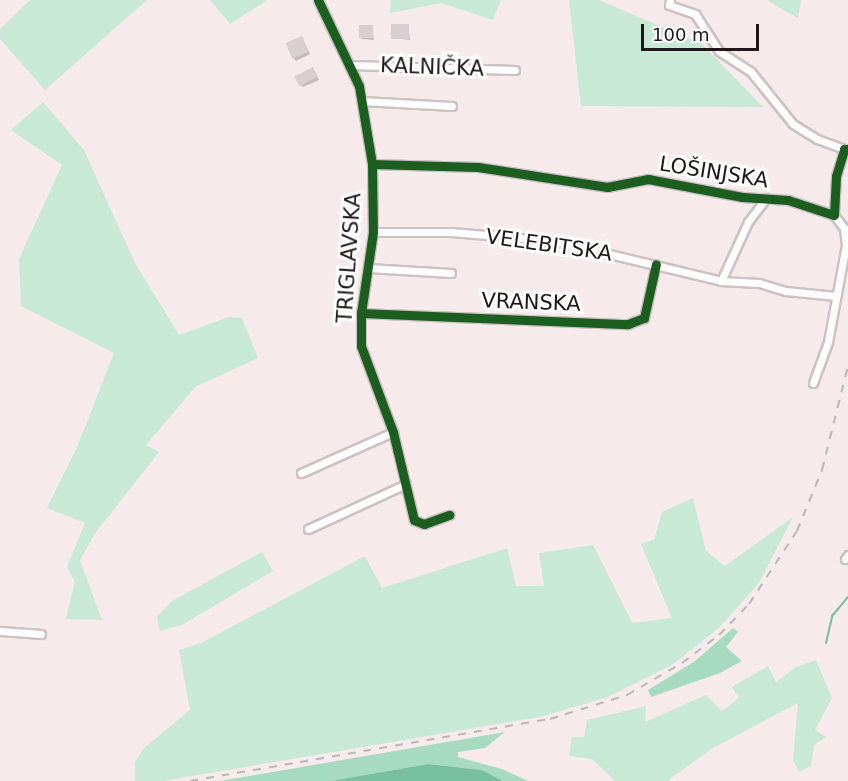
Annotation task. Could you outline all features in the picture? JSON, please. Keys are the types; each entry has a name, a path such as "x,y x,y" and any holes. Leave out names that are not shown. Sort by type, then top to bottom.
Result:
{"street":[{"name":"TRIGLAVSKA","path":"318,0 350,65 362,101 372,164 373,232 361,314 362,346 393,432 414,520 424,524 449,516"},
{"path":"670,0 669,5 695,14 719,51 751,72 793,124 817,139 846,149 836,176 834,215 844,228 846,245 828,342 813,383"},
{"name":"KALNIČKA","path":"350,65 515,70"},
{"path":"362,101 452,106"},
{"name":"LOŠINJSKA","path":"372,164 478,167 607,187 648,179 806,204 834,215"},
{"path":"722,281 748,222 766,198"},
{"name":"VELEBITSKA","path":"373,232 452,232 555,241 722,281 759,283 786,291 836,296"},
{"name":"VRANSKA","path":"361,314 628,324 644,318 656,264"},
{"path":"368,268 451,273"},
{"path":"301,473 393,432"},
{"path":"308,530 406,484"},
{"path":"0,631 41,634"}],"shaded area":[{"path":"30,0 147,0 45,90 0,39 0,29"},
{"path":"210,0 267,0 230,24"},
{"path":"391,0 501,0 493,20 441,3 390,13"},
{"path":"569,0 599,0 702,44 763,107 581,106"},
{"path":"767,0 801,0 798,18 785,11"},
{"path":"43,102 84,150 135,263 179,335 229,317 242,318 258,358 195,387 146,445 159,452 96,532 80,560 102,620 66,619 75,582 67,567 85,523 47,508 78,445 114,353 21,306 19,259 62,165 11,130"},
{"path":"693,498 706,551 725,566 793,517 759,583 719,628 672,665 608,697 540,717 163,781 135,781 135,762 144,748 190,710 179,650 203,642 365,556 382,588 507,548 516,586 544,586 539,553 593,545 632,623 672,618 641,544 654,540 662,512"},
{"path":"262,552 273,571 182,625 160,631 157,617 172,601"},
{"path":"733,628 738,632 726,647 742,661 720,673 651,697 648,690 695,661"},
{"path":"816,660 832,698 815,730 826,737 814,745 811,766 799,772 793,759 798,703 713,748 667,781 615,781 592,759 569,756 572,737 584,737 587,720 646,706 645,722 706,695 722,711 739,698 732,687 768,666 776,682 796,667"},
{"path":"505,732 485,748 458,752 458,757 502,769 528,781 503,781 482,770 428,764 331,781 220,781"},
{"path":"428,764 482,770 503,781 331,781"}],"building":[{"path":"391,24 409,24 409,39 391,39"},
{"path":"359,25 373,25 373,38 359,38"},
{"path":"302,36 309,52 292,59 286,43"},
{"path":"313,67 318,77 299,86 294,77"}],"waterway":[{"path":"826,643 832,616 848,597"}],"railway":[{"path":"190,781 550,719 627,695 682,663 719,635 749,604 797,531 822,470 848,366"}],"cycle path":[{"path":"318,0 359,86 372,164 373,232 361,313 361,346 393,432 414,520 424,524 449,515"},
{"path":"372,164 478,167 607,187 648,179 742,197 788,200 834,215 836,176 844,149 848,149"},
{"path":"361,313 628,324 644,318 656,264"}]}
